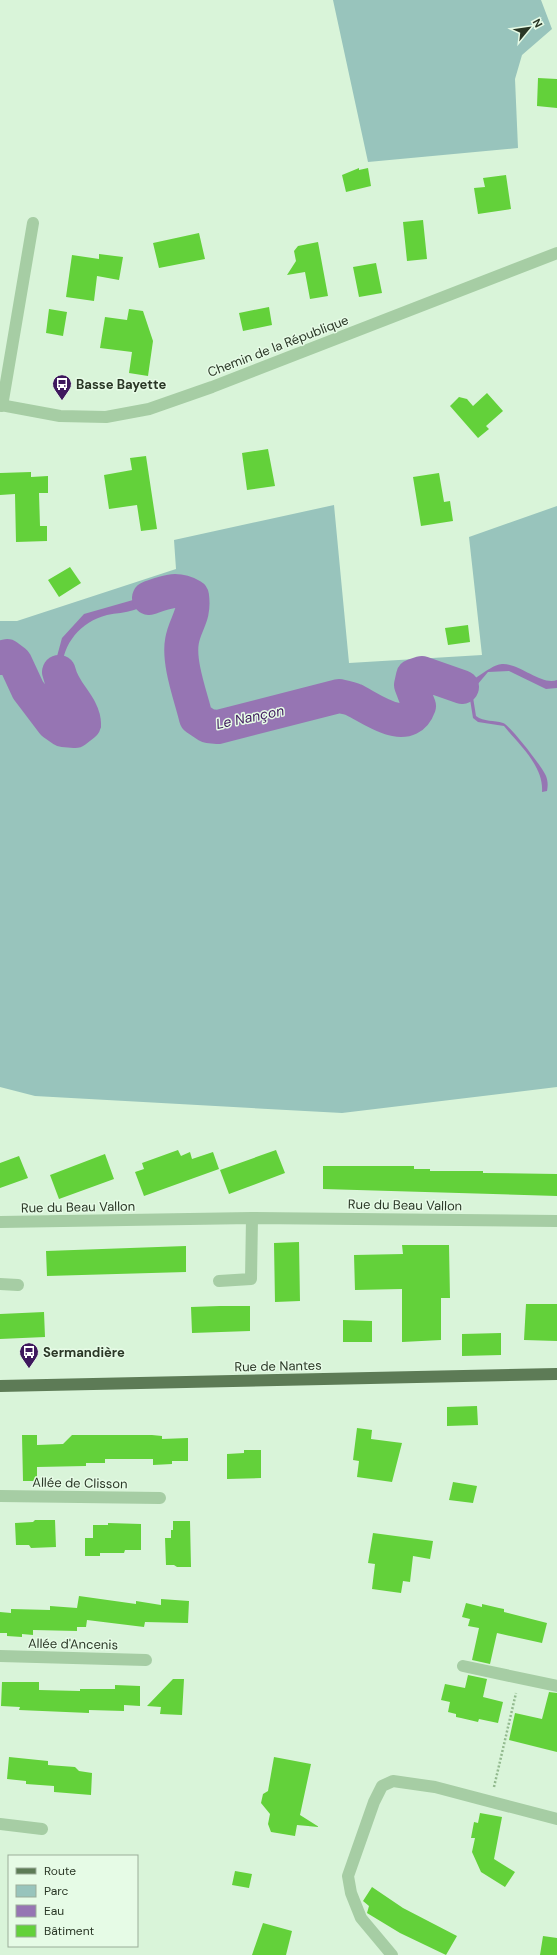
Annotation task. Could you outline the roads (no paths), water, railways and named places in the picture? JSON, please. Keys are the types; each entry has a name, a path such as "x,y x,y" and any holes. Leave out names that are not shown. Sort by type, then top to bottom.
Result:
{"main road":[{"name":"Rue de Nantes","path":"0,1386 557,1374"}],"street":[{"path":"1,405 33,223"},
{"name":"Chemin de la République","path":"1,405 60,416 106,417 149,409 212,387 557,253"},
{"path":"219,1281 251,1279 252,1218"},
{"name":"Rue du Beau Vallon","path":"0,1222 252,1218 557,1221"},
{"path":"0,1284 18,1285"},
{"name":"Allée de Clisson","path":"0,1496 160,1498"},
{"name":"Allée d'Ancenis","path":"0,1656 146,1660"},
{"path":"463,1666 557,1686"},
{"path":"392,1955 361,1918 351,1893 348,1876 374,1802 382,1786 393,1781 435,1787 557,1819"},
{"path":"0,1824 42,1829"}],"water":[{"path":"166,586 183,588 193,597 180,632 177,647 191,715 204,723 219,724 335,692 346,695 378,712 389,716 399,716 408,711 418,701 411,687 405,681 414,667 437,678 460,684 471,681 487,670 496,666 502,664 509,665 544,680 557,680 557,688 546,689 509,671 488,672 472,691 476,716 482,719 503,723 512,731 544,772 548,785 547,791 542,792 542,782 535,765 504,726 478,722 473,718 469,693 419,675 414,676 413,682 425,699 426,703 423,711 411,723 392,723 373,720 335,696 282,714 213,733 203,732 186,722 167,641 184,603 182,595 174,593 162,595 134,610 97,618 88,623 74,636 65,653 62,673 64,681 68,687 94,708 99,716 101,727 93,737 83,742 72,741 60,737 48,730 29,712 22,703 9,666 0,657 0,653 8,651 27,696 55,726 73,729 80,720 85,717 62,688 56,669 56,660 62,638 84,614 140,598"}],"waterway":[{"name":"Le Nançon","path":"149,598 171,591 186,593 192,596 193,603 191,615 182,641 181,650 183,669 196,718 208,726 218,727 339,696 352,699 389,718 398,720 407,719 414,715 419,706 411,685 413,676 422,673 462,687"},
{"name":"Le Nançon","path":"0,658 7,656 15,662 28,690 53,723 63,730 75,731 84,724 83,717 81,711 61,679 59,672"}],"place":[{"name":"Basse Bayette","path":"62,401"},
{"name":"Sermandière","path":"29,1369"}]}
